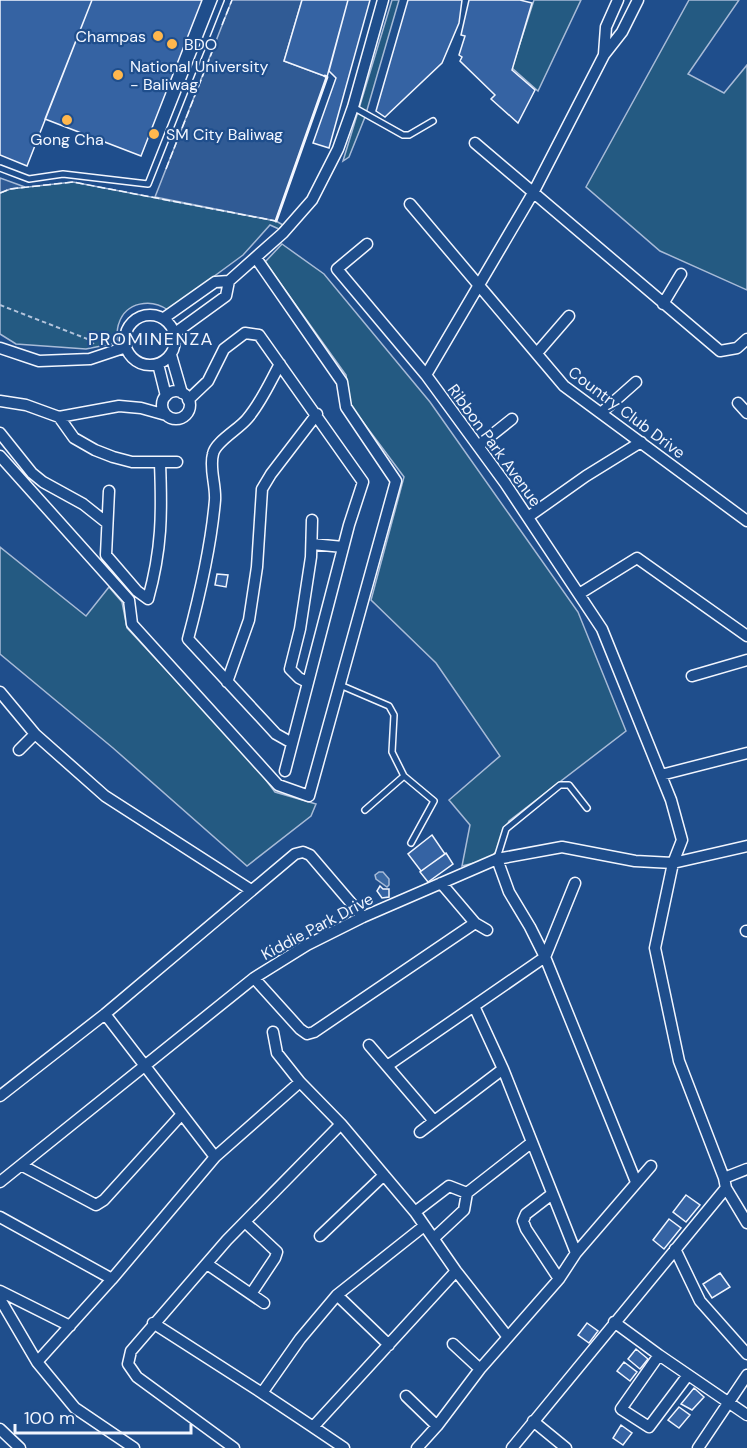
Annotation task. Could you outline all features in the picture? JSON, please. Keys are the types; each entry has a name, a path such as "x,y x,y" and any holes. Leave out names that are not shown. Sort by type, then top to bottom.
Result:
{"street":[{"path":"164,318 215,282 229,281 283,233 312,200 338,149 353,107 383,0"},
{"path":"604,55 606,27 618,0"},
{"path":"426,375 533,193 604,55 622,32 638,0"},
{"path":"475,143 720,351 737,348 747,339"},
{"name":"Country Club Drive","path":"410,204 564,386 747,521"},
{"name":"Ribbon Park Avenue","path":"367,244 337,269 426,375 528,517 602,629 671,800 682,840 674,863 655,948 679,1061 725,1183 747,1223"},
{"path":"0,456 129,600 132,624 278,785 309,796 396,481 346,408 342,382 256,258"},
{"path":"663,304 681,274"},
{"path":"175,333 226,296 229,281"},
{"path":"155,314 164,318 175,333 176,341 171,355 158,364 142,364 129,355 125,337 134,319 155,314"},
{"path":"537,353 569,316"},
{"path":"185,397 208,381 224,349 245,333 259,335 363,482 343,547 285,771"},
{"path":"0,348 39,361 90,359 126,347"},
{"path":"0,401 26,405 59,417 118,406 141,408 173,419 182,418 189,408 171,355"},
{"path":"158,364 166,396 162,405 166,415"},
{"path":"280,364 252,412 235,431 219,444 213,454 215,499 204,573 188,639 276,734 292,743"},
{"path":"601,413 636,382"},
{"path":"166,396 174,392 185,397"},
{"path":"738,403 747,413"},
{"path":"227,682 249,620 257,567 262,489 316,414"},
{"path":"59,417 74,438 95,450 132,462 177,462"},
{"path":"478,446 512,419"},
{"path":"0,433 32,473 43,482 83,504 107,523"},
{"path":"528,517 586,476 641,442"},
{"path":"109,491 106,555 137,591 148,599 157,569 163,514 160,463"},
{"path":"307,682 298,678 290,669 300,629 312,544 312,520"},
{"path":"312,544 343,547"},
{"path":"579,594 637,558 747,636"},
{"path":"692,676 747,660"},
{"path":"0,692 35,734 105,796 251,890"},
{"path":"19,750 35,734"},
{"path":"661,775 747,753"},
{"name":"Kiddie Park Drive","path":"0,1182 254,978 307,945 363,917 497,859 562,847 635,861 674,863 747,846"},
{"path":"0,1096 105,1014 295,854 303,852 310,855 363,917"},
{"path":"497,859 509,892 545,957 636,1182"},
{"path":"441,883 475,923 488,930"},
{"path":"387,1066 545,957 575,883"},
{"path":"254,978 307,1034 314,1032 475,923"},
{"path":"474,1006 503,1069 576,1254"},
{"path":"105,1014 215,1157"},
{"path":"273,1032 277,1053 415,1212 456,1271 507,1336"},
{"path":"369,1045 434,1122"},
{"path":"420,1132 503,1069"},
{"path":"37,1362 112,1279 215,1157 300,1082"},
{"path":"21,1165 89,1204 96,1205 104,1200 182,1114"},
{"path":"227,1446 137,1377 128,1364 131,1351 153,1323 245,1222 341,1124"},
{"path":"434,1238 464,1210 467,1193 531,1143"},
{"path":"417,1448 507,1336 559,1279 576,1254 651,1166"},
{"path":"512,1448 675,1249 725,1183 747,1169"},
{"path":"320,1236 384,1175"},
{"path":"415,1212 449,1186 467,1193"},
{"path":"552,1194 526,1214 523,1221 559,1279"},
{"path":"0,1217 112,1279"},
{"path":"245,1222 277,1252 251,1294"},
{"path":"262,1393 300,1339 337,1295 424,1226"},
{"path":"675,1249 700,1301 747,1354"},
{"path":"207,1264 264,1303"},
{"path":"313,1426 456,1271"},
{"path":"0,1292 70,1326"},
{"path":"337,1295 389,1345"},
{"path":"0,1299 37,1362 75,1408 134,1448"},
{"path":"615,1322 658,1355 747,1415"},
{"path":"153,1323 344,1448"},
{"path":"453,1344 480,1370"},
{"path":"658,1355 621,1409 649,1427 688,1376"},
{"path":"698,1448 747,1375"},
{"path":"406,1396 436,1426"},
{"path":"533,1421 566,1448"},
{"path":"1,1433 20,1448"}],"lane":[{"path":"0,168 29,179 63,174 148,184 221,0"},
{"path":"353,107 403,135 409,135 433,121"},
{"path":"340,685 389,706 394,715 392,752 404,776 434,801 411,843"},
{"path":"365,810 404,776"},
{"path":"497,859 506,829 560,785 569,785 587,808"}],"path":[{"path":"0,305 90,340 105,354"}],"shaded area":[{"path":"232,0 302,0 284,61 327,77 276,221 155,197"},
{"path":"392,0 399,0 365,117 349,157 343,161"},
{"path":"534,0 581,0 538,91 512,68"},
{"path":"689,0 739,0 688,74 724,93 747,65 747,290 660,251 586,187"},
{"path":"0,178 25,187 0,193"},
{"path":"73,182 276,221 283,225 279,229 270,225 243,255 168,310 147,303 127,310 118,326 116,343 86,349 16,344 0,334 0,193 10,189"},
{"path":"282,244 324,274 430,402 578,612 626,731 509,821 498,849 490,859 462,866 470,825 449,800 500,756 436,663 371,600 404,477 351,406 346,375 265,262"},
{"path":"0,547 86,616 109,587 122,602 127,628 253,763 275,792 316,804 311,816 247,866 113,748 0,654"},
{"path":"383,872 389,879 387,887 376,879 375,875"}],"building":[{"path":"0,0 92,0 27,166 0,155"},
{"name":"National University - Baliwag","path":"92,0 202,0 141,156 45,119"},
{"path":"302,0 348,0 327,77 284,61"},
{"path":"348,0 370,0 329,148 313,143 336,78 329,71"},
{"path":"408,0 462,0 459,23 442,63 385,117 376,111"},
{"path":"469,0 520,0 532,3 512,70 535,90 518,123 491,99 495,95 460,61 462,57 459,55 465,36 461,35"},
{"path":"217,574 228,575 226,587 215,585"},
{"path":"432,835 445,854 421,871 408,854"},
{"path":"446,853 453,864 428,882 420,872"},
{"path":"380,886 383,889 389,889 389,897 382,898 377,891"},
{"path":"686,1195 700,1205 686,1222 673,1212"},
{"path":"669,1219 681,1228 664,1249 653,1240"},
{"path":"720,1273 730,1287 712,1298 703,1284"},
{"path":"587,1323 598,1331 589,1343 578,1335"},
{"path":"636,1349 648,1359 640,1369 628,1359"},
{"path":"624,1362 637,1372 630,1381 617,1371"},
{"path":"694,1388 704,1397 692,1410 681,1404"},
{"path":"679,1407 690,1415 679,1428 668,1420"},
{"path":"621,1425 632,1433 623,1445 613,1438"}],"fence":[{"path":"222,25 232,0"},
{"path":"166,169 214,47"},
{"path":"0,193 10,189 73,182 276,221"}],"wall":[{"path":"276,221 327,77 325,76"}],"place":[{"name":"Champas","path":"158,36"},
{"name":"BDO","path":"172,44"},
{"name":"National University - Baliwag","path":"118,75"},
{"name":"Gong Cha","path":"67,120"},
{"name":"SM City Baliwag","path":"154,134"}],"district":[{"name":"PROMINENZA","path":"151,339"}]}
